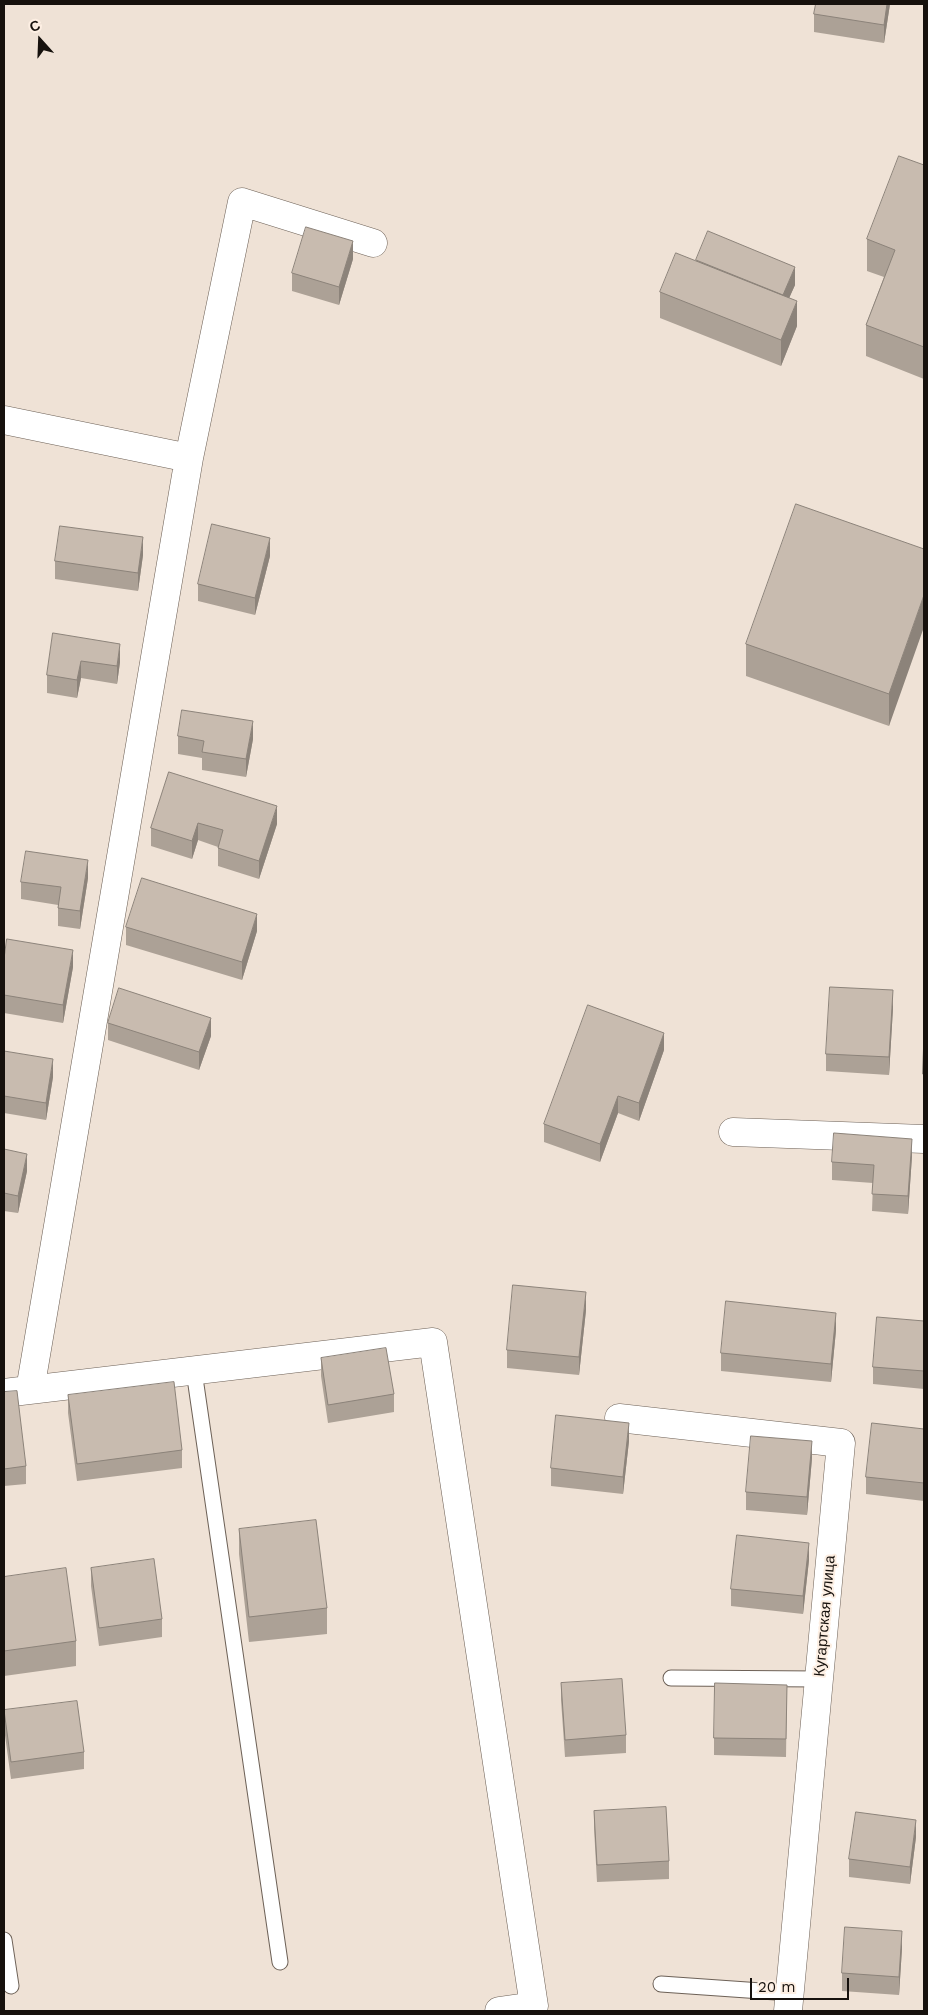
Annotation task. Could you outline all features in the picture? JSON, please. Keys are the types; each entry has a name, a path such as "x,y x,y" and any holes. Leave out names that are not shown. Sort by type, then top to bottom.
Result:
{"street":[{"path":"30,1390 189,458 242,202 373,243"},
{"path":"4,420 189,458"},
{"path":"733,1132 924,1139"},
{"path":"4,1393 433,1342 534,2006 499,2011"},
{"name":"Кугартская улица","path":"619,1418 840,1443 789,2002"}],"lane":[{"path":"194,1371 280,1962"},
{"path":"671,1678 819,1679"},
{"path":"4,1940 12,1986"},
{"path":"661,1984 789,2002"}],"building":[{"path":"816,4 887,4 884,25 814,14"},
{"path":"899,156 924,165 924,347 866,325 895,250 867,239"},
{"path":"306,227 353,241 339,287 292,273"},
{"path":"708,231 795,267 783,295 696,260"},
{"path":"676,253 797,301 781,340 660,292"},
{"path":"796,504 924,549 924,595 889,694 746,644"},
{"path":"212,524 270,538 255,598 198,584"},
{"path":"60,526 143,537 138,573 55,561"},
{"path":"53,633 120,644 117,666 81,661 77,680 47,675"},
{"path":"182,710 253,721 246,759 202,752 204,741 178,736"},
{"path":"169,772 277,806 259,861 218,848 223,830 198,823 192,841 151,828"},
{"path":"26,851 88,860 80,911 58,908 61,887 21,882"},
{"path":"142,878 257,914 242,962 126,927"},
{"path":"7,939 73,950 63,1005 4,995 4,959"},
{"path":"830,987 893,990 889,1057 826,1054"},
{"path":"119,988 211,1018 199,1052 108,1023"},
{"path":"588,1005 664,1033 639,1103 618,1096 600,1144 544,1124"},
{"path":"924,1035 924,1074 923,1074"},
{"path":"4,1051 53,1059 46,1103 4,1096"},
{"path":"834,1133 912,1139 908,1196 872,1194 874,1165 832,1162"},
{"path":"4,1149 27,1154 18,1196 4,1193"},
{"path":"513,1285 586,1292 579,1357 507,1350"},
{"path":"726,1301 836,1313 831,1364 721,1353"},
{"path":"877,1317 924,1321 924,1371 873,1367"},
{"path":"386,1348 394,1394 328,1405 321,1358"},
{"path":"174,1382 182,1450 77,1464 68,1395"},
{"path":"17,1391 26,1466 4,1469 4,1392"},
{"path":"556,1415 629,1423 623,1477 551,1468"},
{"path":"872,1423 924,1429 924,1483 866,1477"},
{"path":"751,1436 812,1441 807,1497 746,1492"},
{"path":"316,1520 327,1608 249,1617 239,1529"},
{"path":"737,1535 809,1543 803,1596 731,1589"},
{"path":"154,1559 162,1619 99,1628 91,1568"},
{"path":"66,1568 76,1641 4,1651 4,1577"},
{"path":"622,1679 626,1735 565,1740 561,1683"},
{"path":"715,1683 787,1685 786,1739 714,1738"},
{"path":"77,1701 84,1752 11,1762 4,1710"},
{"path":"666,1807 669,1861 597,1865 594,1811"},
{"path":"856,1812 916,1820 910,1867 849,1859"},
{"path":"845,1927 902,1931 899,1977 842,1973"}]}
